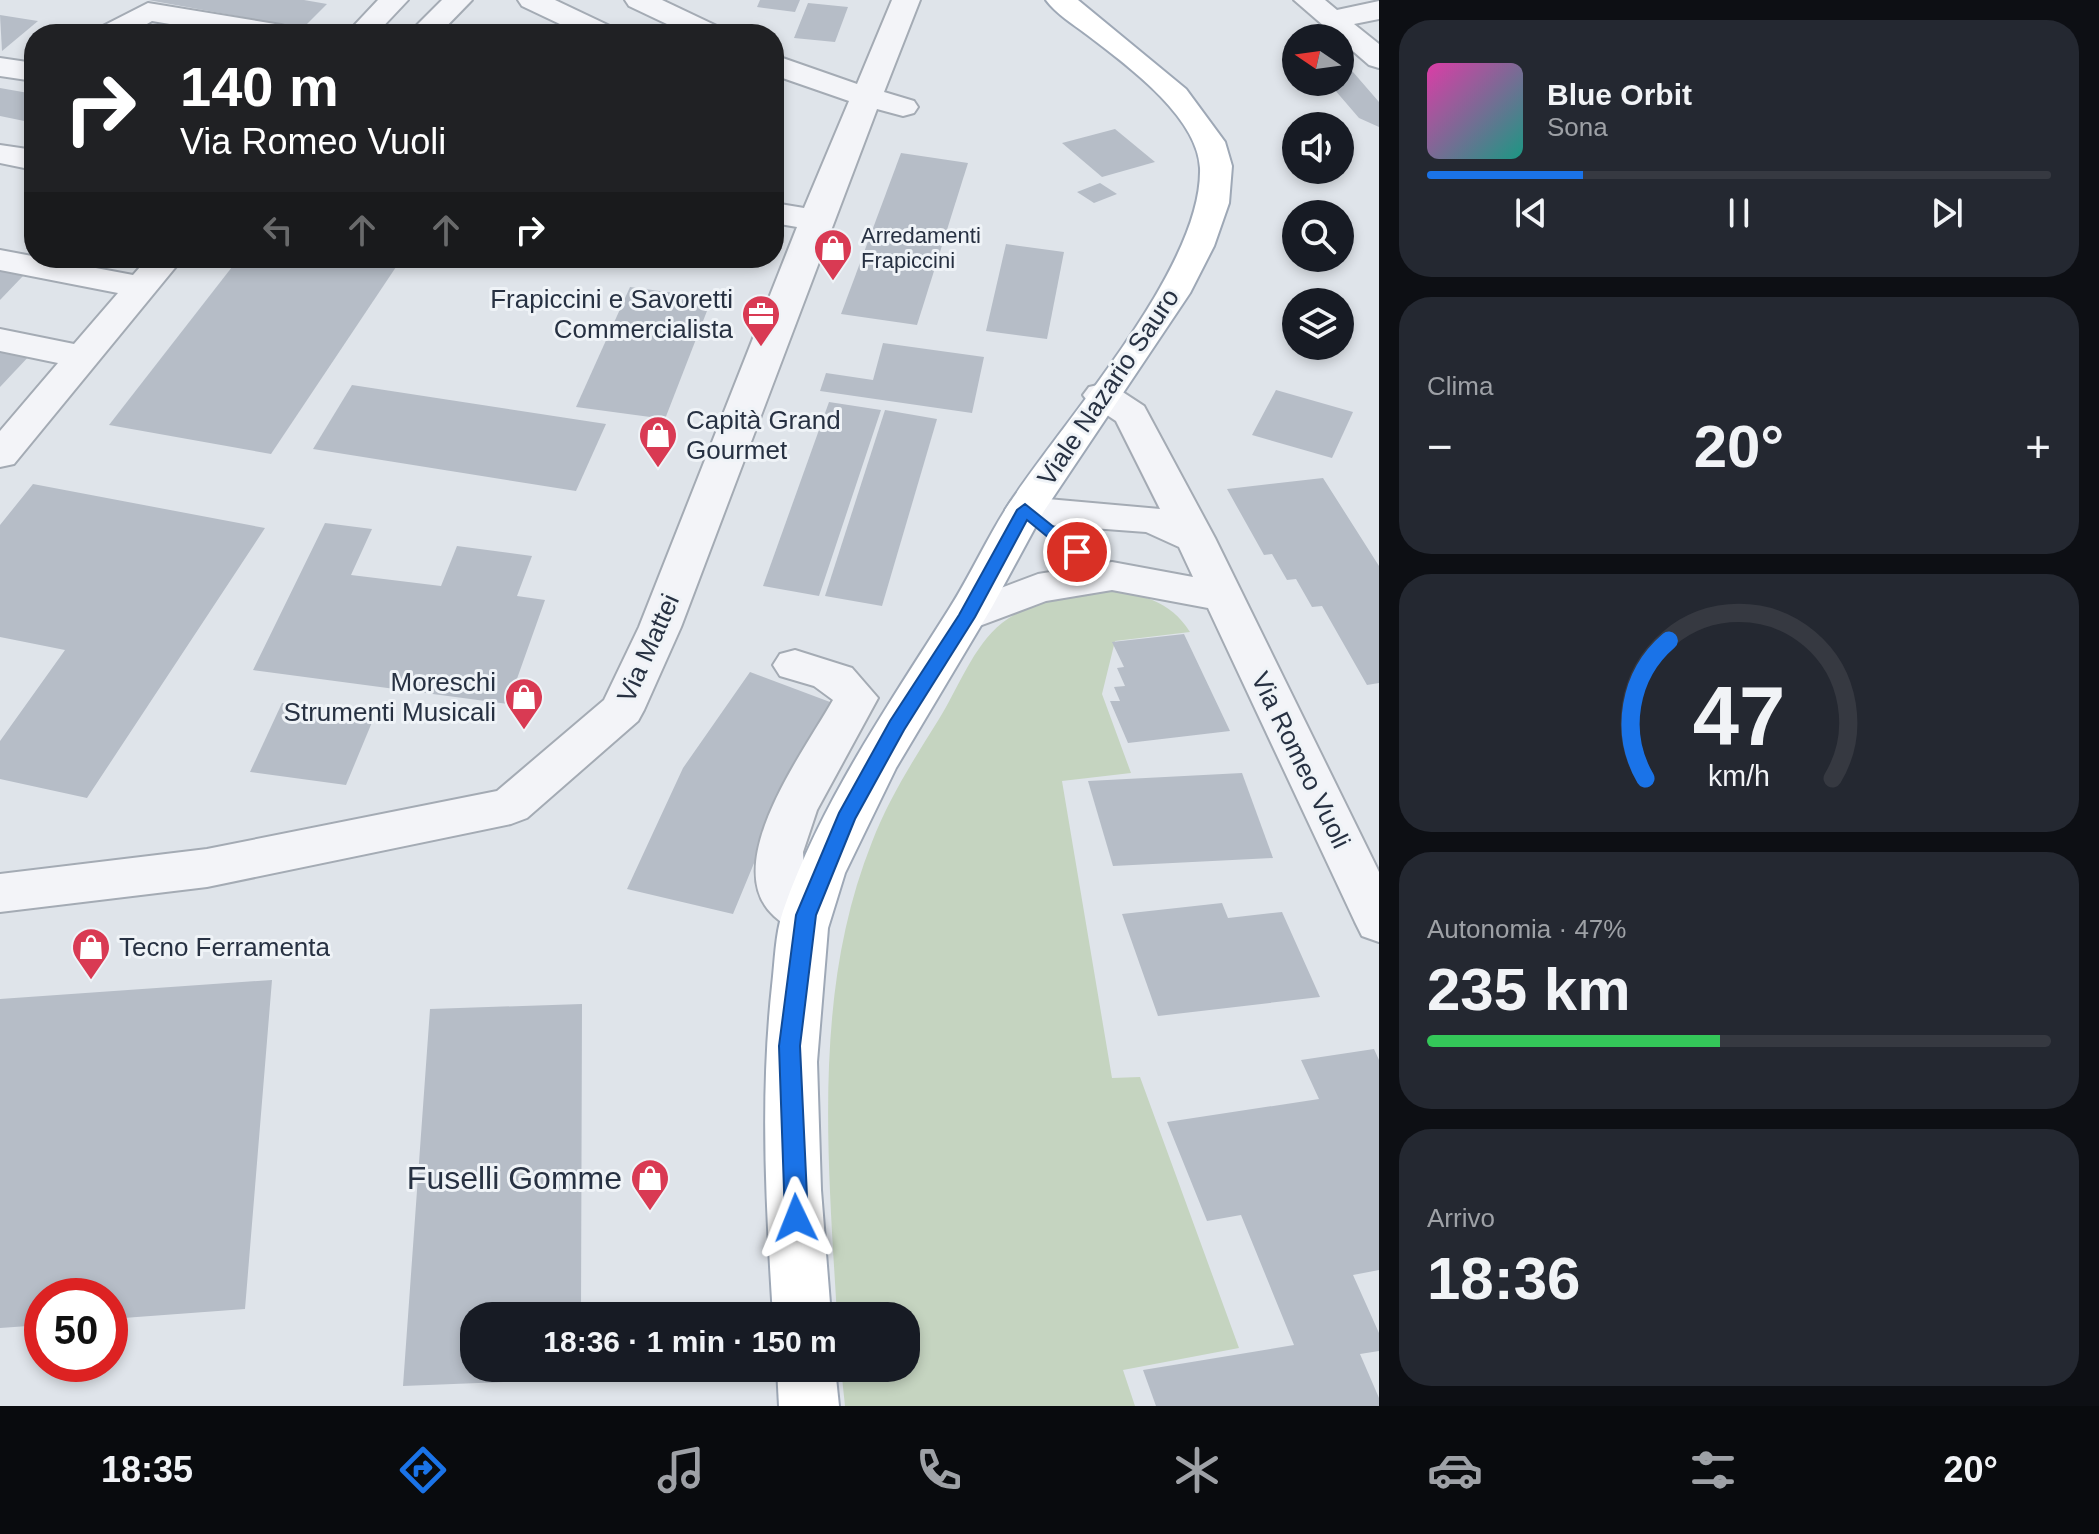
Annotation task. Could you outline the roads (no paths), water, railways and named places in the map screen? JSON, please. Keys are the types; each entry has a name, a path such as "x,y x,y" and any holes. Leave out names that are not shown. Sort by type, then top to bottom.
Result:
{"main road":[{"name":"Viale Nazario Sauro","path":"801,1302 789,1046 806,915 845,818 897,726 966,617 1025,510 1178,286 1209,223 1216,165 1200,126 1165,83 1060,0"},
{"path":"807,1382 809,1406"}],"street":[{"path":"370,24 394,0"},
{"path":"433,24 458,0"},
{"path":"532,0 583,24"},
{"path":"639,0 690,24"},
{"path":"1308,0 1379,59"},
{"name":"Via Mattei","path":"0,893 207,868 511,806 622,710 660,627 816,220 885,102 908,4"},
{"path":"1331,20 1379,10"},
{"path":"127,24 148,12 221,24"},
{"path":"0,67 24,71"},
{"path":"784,69 809,80 885,102"},
{"path":"0,154 24,158"},
{"path":"784,215 816,220"},
{"path":"0,260 24,265"},
{"path":"41,268 140,287"},
{"path":"0,455 157,268"},
{"path":"0,340 83,357"},
{"name":"Via Romeo Vuoli","path":"1102,395 1131,414 1223,597 1362,852 1379,922"},
{"path":"1025,510 1153,520 1195,538"},
{"path":"1025,510 1112,576"},
{"path":"966,617 1038,588 1112,576 1223,597"},
{"path":"795,665 829,673 845,682 856,698 794,810 779,852 781,893 806,915"}],"place":[{"name":"Arredamenti Frapiccini","path":"833,282"},
{"name":"Frapiccini e Savoretti Commercialista","path":"761,348"},
{"name":"Capità Grand Gourmet","path":"658,469"},
{"name":"Moreschi Strumenti Musicali","path":"524,731"},
{"name":"Tecno Ferramenta","path":"91,981"},
{"name":"Fuselli Gomme","path":"650,1212"}]}
